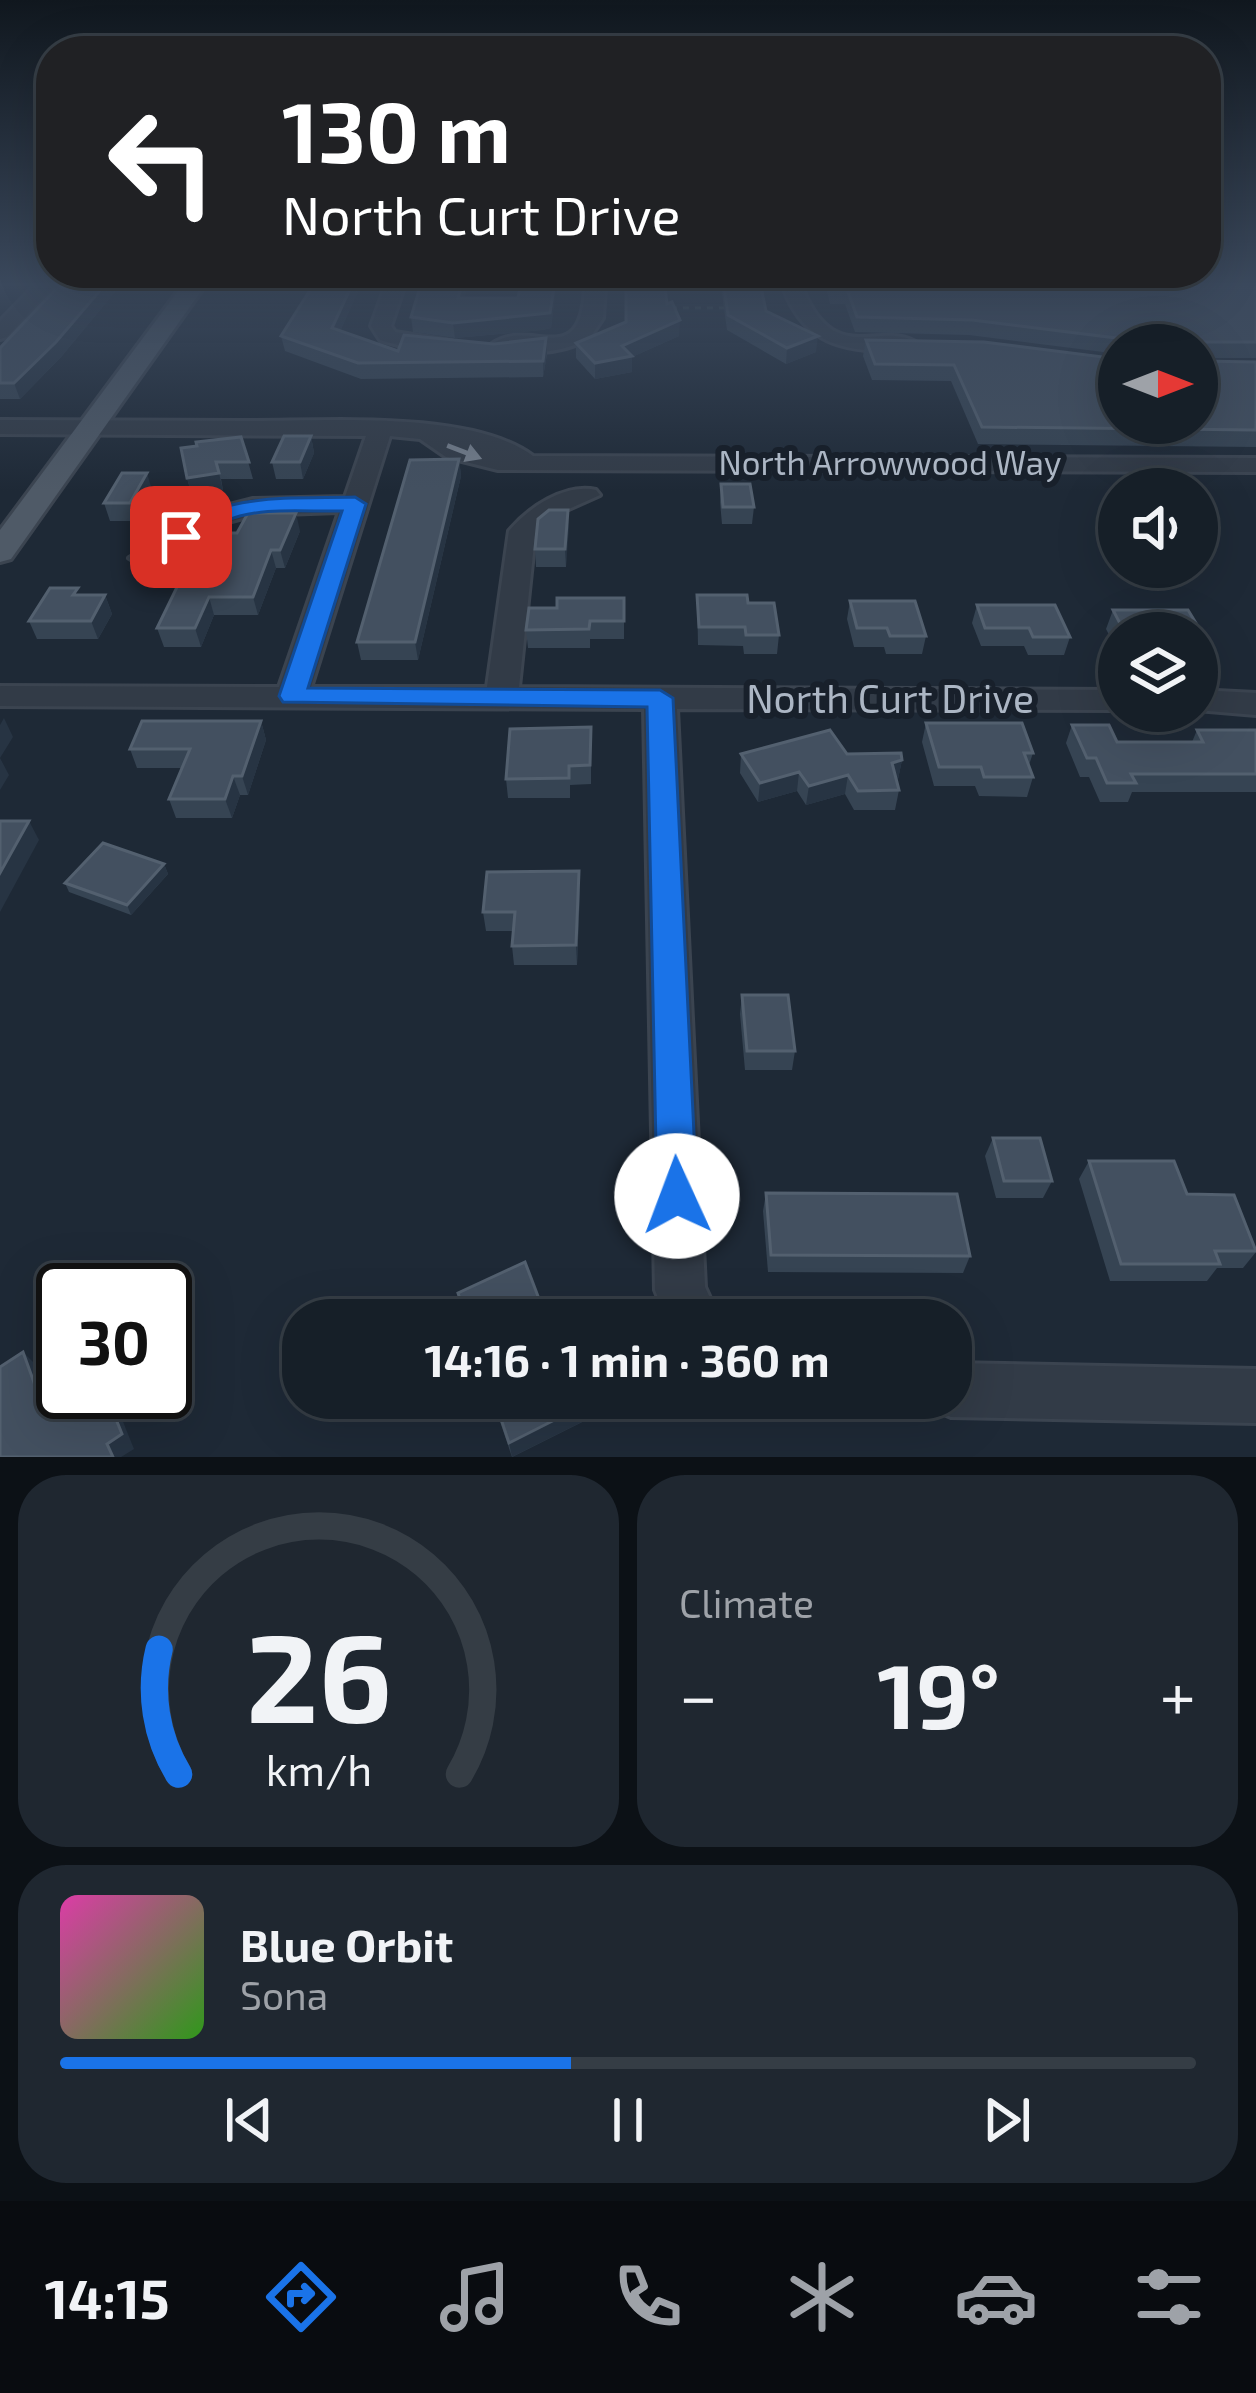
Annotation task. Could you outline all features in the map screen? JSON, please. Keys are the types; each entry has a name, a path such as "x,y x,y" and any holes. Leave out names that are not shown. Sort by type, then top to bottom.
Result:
{"main road":[{"path":"0,552 143,355"}],"street":[{"name":"North Arrowwood Way","path":"0,428 380,429 473,437 510,449 524,461 1256,465"},
{"path":"292,696 380,429"},
{"path":"502,698 522,531 553,506 586,495"},
{"path":"143,558 219,516 253,507 355,504"},
{"name":"North Curt Drive","path":"0,696 1098,700"},
{"path":"660,698 680,1290 684,1299"},
{"path":"1218,701 1256,704"},
{"path":"972,1390 1256,1396"}],"building":[{"path":"0,355 43,355 14,383 0,383"},
{"path":"335,355 544,355 543,361 358,363"},
{"path":"587,355 632,356 595,363"},
{"path":"872,355 1098,356 1098,428 982,427 954,365 875,364"},
{"path":"1218,361 1256,362 1256,430 1218,430"},
{"path":"284,436 311,436 300,462 272,462"},
{"path":"241,437 249,462 216,462 219,473 187,478 181,448"},
{"path":"459,459 415,642 357,642 410,460"},
{"path":"122,473 147,473 130,503 104,503"},
{"path":"721,484 750,484 754,507 723,507"},
{"path":"549,510 568,510 565,549 535,549 538,519"},
{"path":"248,513 296,513 280,550 271,550 253,597 209,597 195,628 157,628 178,585 197,585 223,533 237,533"},
{"path":"50,588 78,588 73,595 105,595 91,621 29,621"},
{"path":"697,595 747,595 748,603 774,603 779,635 746,635 745,627 699,627"},
{"path":"557,598 624,598 624,621 590,621 589,629 526,630 529,608 557,608"},
{"path":"850,601 915,601 926,636 890,636 887,628 857,628"},
{"path":"977,605 1055,605 1070,637 1033,637 1029,628 985,628"},
{"path":"1113,610 1189,612 1114,612"},
{"path":"142,721 261,721 242,776 233,776 225,799 169,799 190,749 130,749"},
{"path":"926,723 1022,723 1033,753 1024,753 1033,777 984,777 981,767 939,767"},
{"path":"1072,725 1098,725 1098,732 1112,732 1117,742 1203,742 1198,732 1256,730 1256,774 1131,774 1136,783 1107,783 1096,758 1087,758"},
{"path":"591,727 590,765 569,766 569,778 506,779 510,729"},
{"path":"830,730 847,754 901,753 902,760 892,763 899,790 858,791 848,775 809,786 799,772 760,783 741,754"},
{"path":"0,821 29,821 0,873"},
{"path":"103,843 164,864 127,905 65,883"},
{"path":"579,871 576,945 512,946 515,912 483,912 487,872"},
{"path":"742,995 788,995 795,1051 747,1051"},
{"path":"993,1138 1040,1138 1052,1181 1004,1181"},
{"path":"1089,1161 1174,1161 1187,1194 1234,1195 1256,1251 1215,1251 1220,1264 1121,1264"},
{"path":"766,1193 957,1194 970,1256 771,1255"},
{"path":"525,1262 539,1299 460,1299 458,1293"},
{"path":"23,1352 36,1388 36,1419 116,1419 122,1434 107,1444 113,1457 0,1457 0,1367"},
{"path":"501,1419 556,1419 509,1443"}],"route":[{"path":"181,537 219,516 253,507 355,504 292,696 660,698 677,1196"}]}
